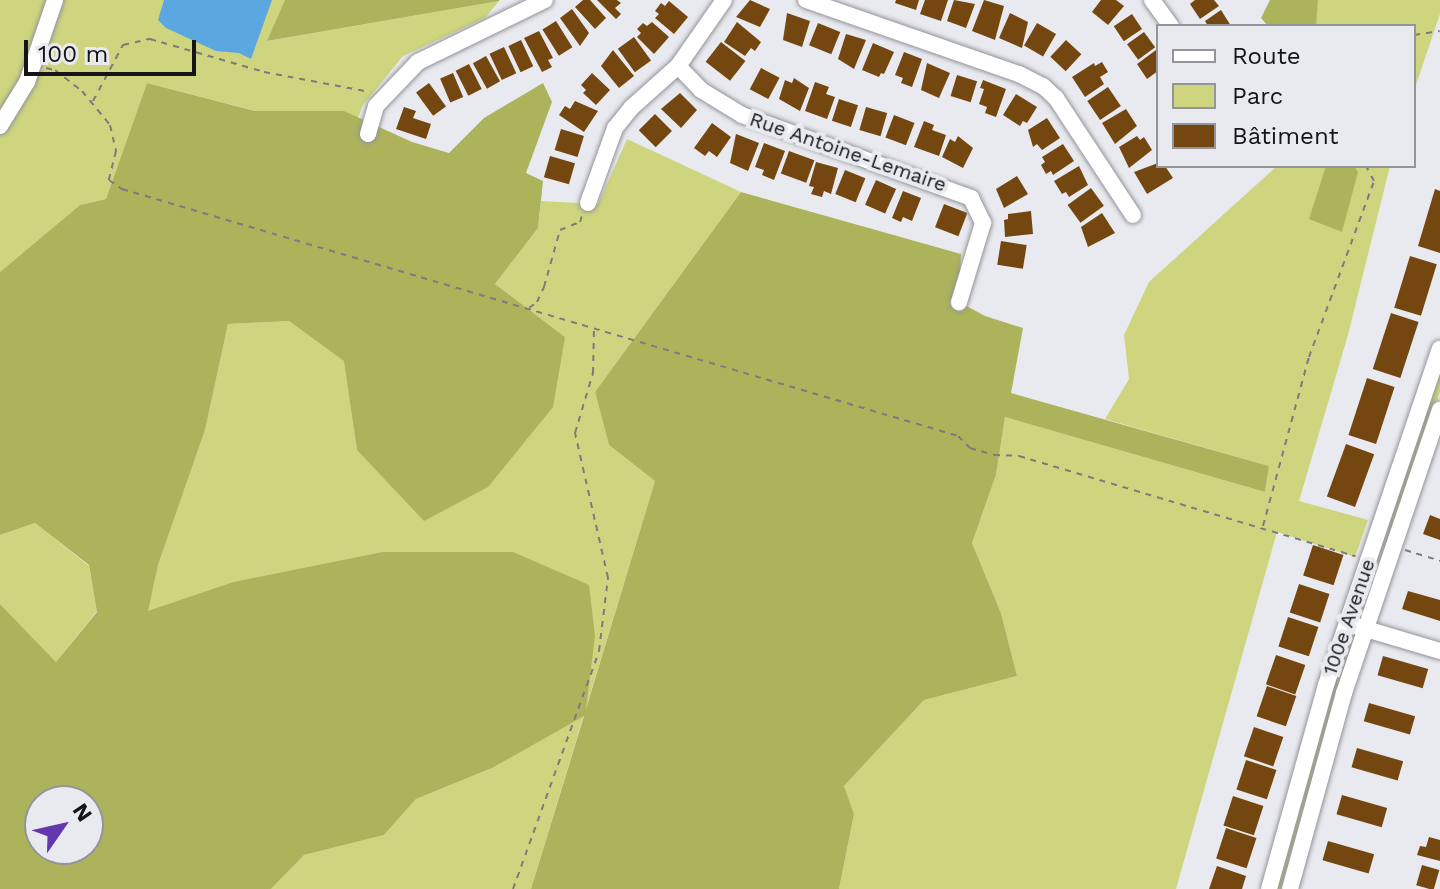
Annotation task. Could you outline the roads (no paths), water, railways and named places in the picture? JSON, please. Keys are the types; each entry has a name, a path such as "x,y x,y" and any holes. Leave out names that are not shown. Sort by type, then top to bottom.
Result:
{"street":[{"path":"0,126 27,82 55,0"},
{"path":"368,134 376,106 418,62 545,0"},
{"path":"588,203 615,128 631,108 678,66 724,0"},
{"path":"806,0 1019,74 1043,86 1056,98 1133,215"},
{"path":"1157,2 1170,24"},
{"name":"Rue Antoine-Lemaire","path":"678,66 701,90 742,115 971,198 980,212 981,236 959,302"},
{"name":"100e Avenue","path":"1269,889 1320,702 1440,349"},
{"name":"100e Avenue","path":"1290,889 1365,628 1440,410"},
{"path":"1347,623 1440,651"}],"water":[{"path":"164,0 272,0 251,59 239,53 216,51 166,28 158,20"}]}
